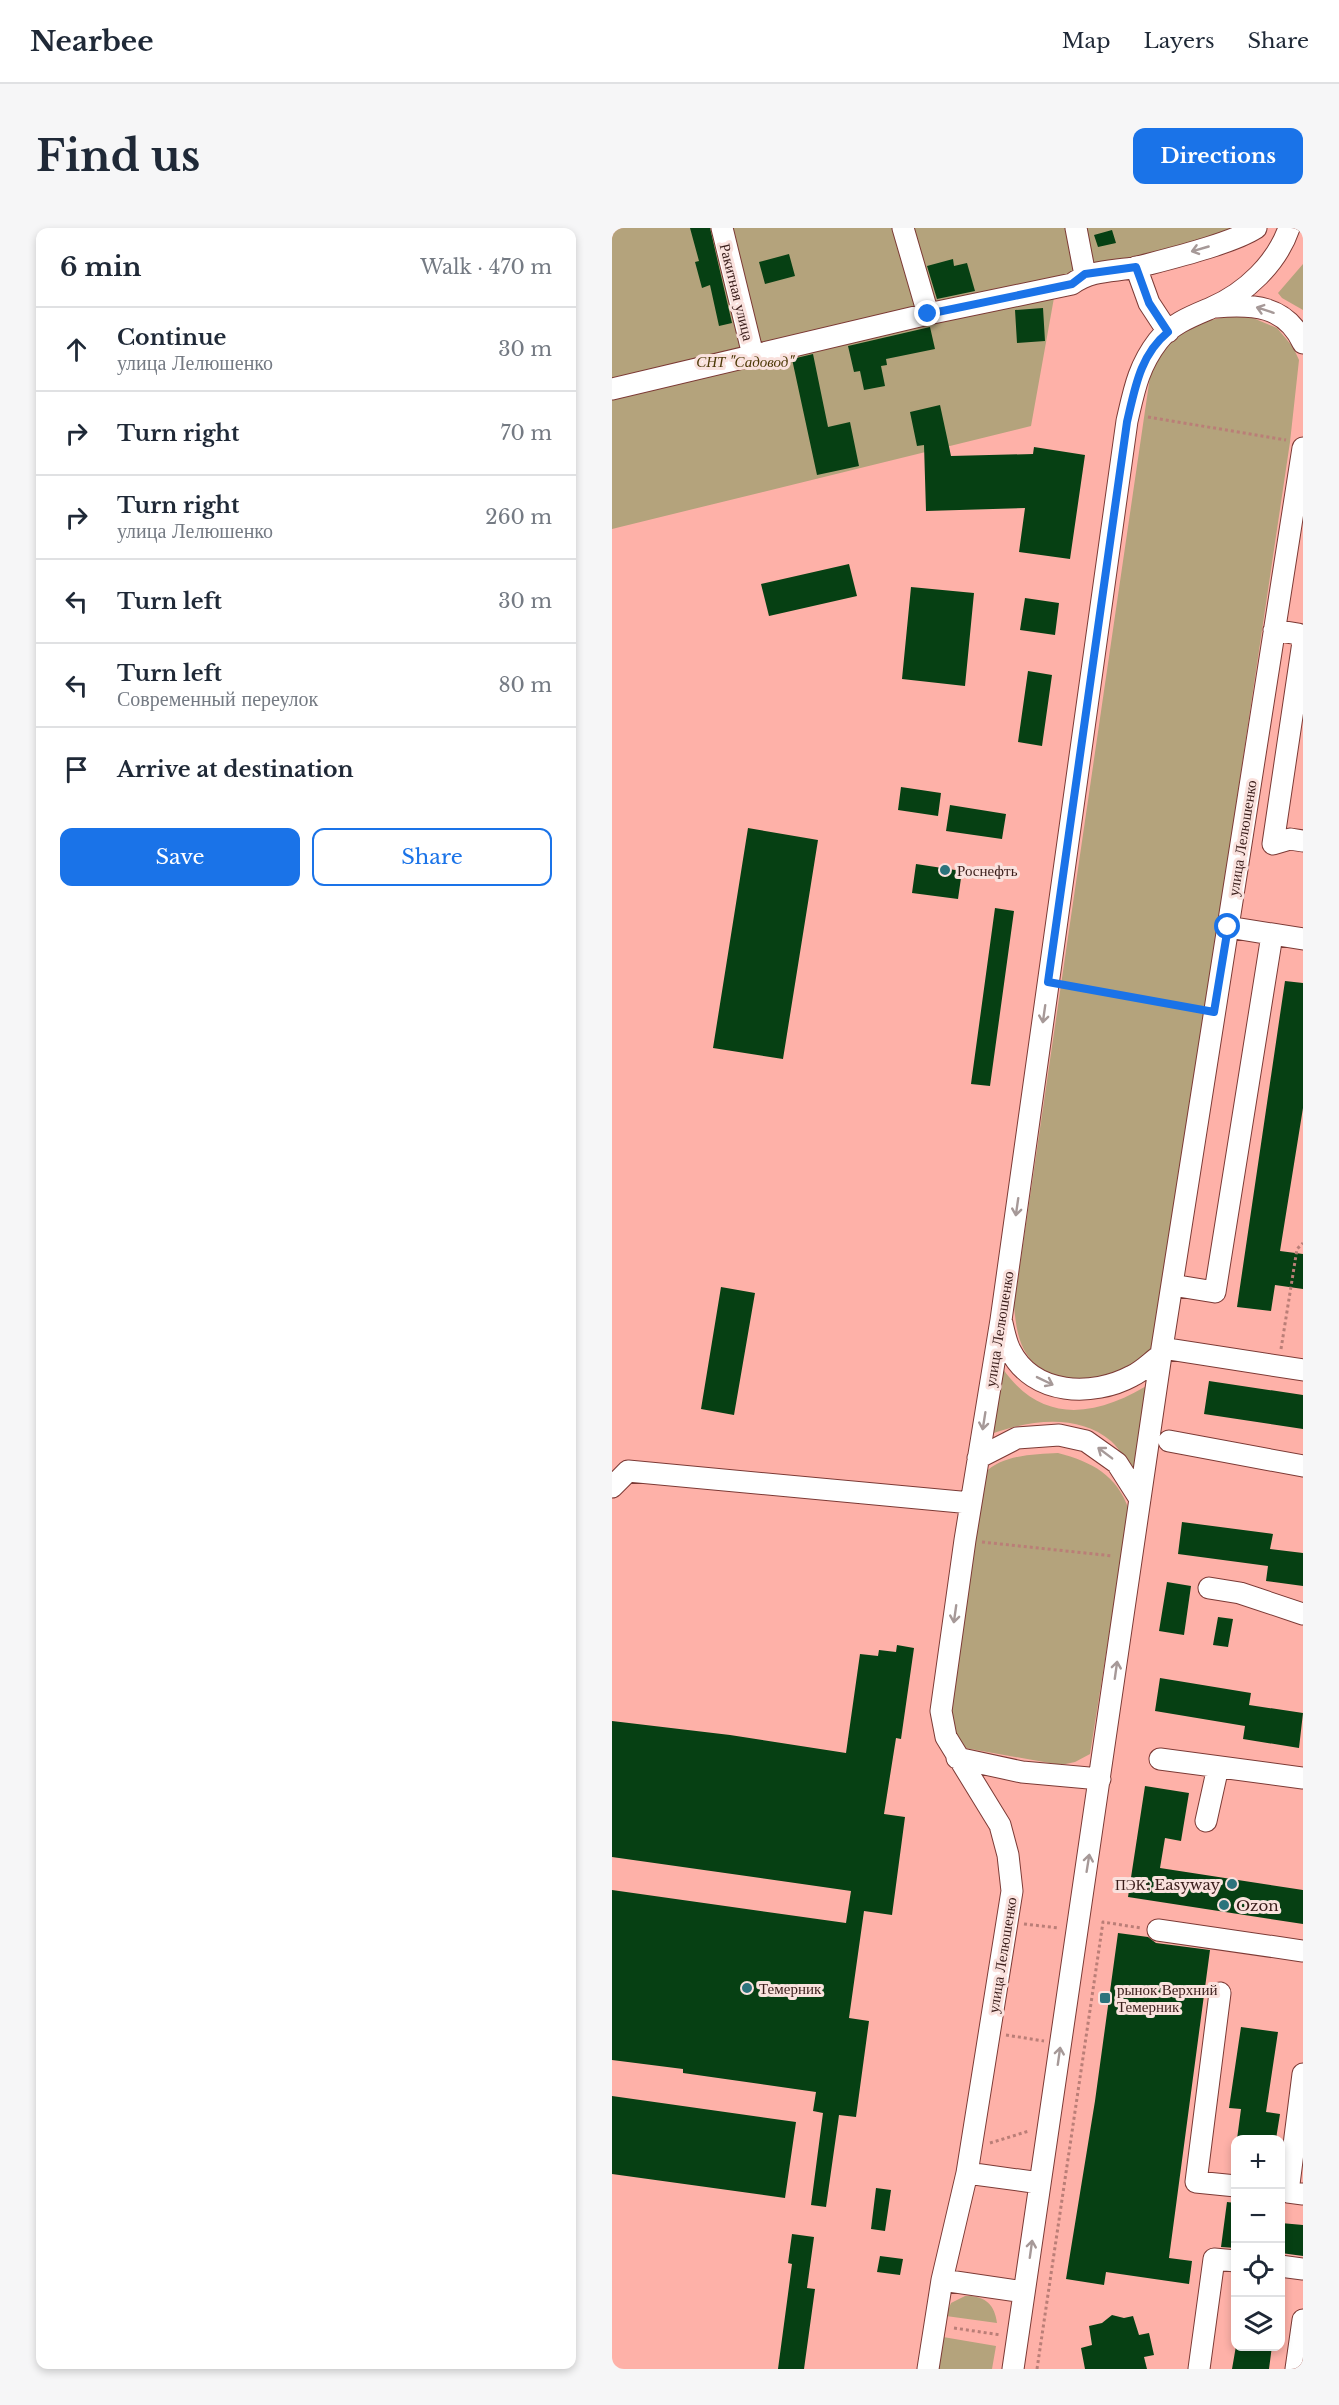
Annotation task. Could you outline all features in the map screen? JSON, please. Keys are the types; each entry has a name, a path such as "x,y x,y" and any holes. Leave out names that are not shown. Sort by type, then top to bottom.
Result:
{"street":[{"name":"Ракитная улица","path":"722,228 753,355"},
{"path":"903,228 928,314"},
{"path":"1076,228 1085,274"},
{"name":"улица Лелюшенко","path":"928,2369 942,2280 967,2173 1012,1891 1008,1856 1000,1826 946,1737 941,1711 965,1540 1001,1320 1129,414 1140,368 1159,340 1192,316 1213,307 1246,286 1270,263 1282,246 1289,228"},
{"path":"612,389 928,314 1072,284 1085,274 1136,267 1228,240 1255,229"},
{"path":"1136,267 1149,303 1168,332"},
{"path":"1213,307 1245,305 1267,308 1282,317 1298,333 1303,343"},
{"name":"улица Лелюшенко","path":"1013,2369 1172,1285 1274,630 1301,484 1297,444"},
{"path":"1273,844 1303,642 1298,634 1274,630"},
{"path":"1241,840 1273,844 1290,839 1303,840"},
{"path":"1228,927 1303,939"},
{"path":"1172,1285 1215,1292 1272,935"},
{"path":"1001,1320 1010,1350 1019,1363 1034,1376 1053,1386 1082,1391 1108,1387 1135,1375 1162,1351 1303,1370"},
{"path":"978,1458 1017,1438 1059,1435 1086,1442 1117,1463 1140,1499"},
{"path":"1169,1441 1303,1466"},
{"path":"612,1487 628,1471 971,1503"},
{"path":"1209,1588 1240,1593 1303,1614"},
{"path":"957,1758 1022,1772 1100,1779"},
{"path":"1160,1759 1303,1778"},
{"path":"1206,1821 1218,1767"},
{"path":"1158,1930 1303,1952"},
{"path":"1220,1993 1196,2182 1231,2186"},
{"path":"1290,2193 1303,2074"},
{"path":"967,2173 1040,2183"},
{"path":"1199,2369 1214,2259 1231,2261"},
{"path":"1285,2267 1303,2269"},
{"path":"942,2280 1024,2292"},
{"path":"1296,2369 1303,2320"}],"path":[{"path":"1129,414 1297,444"},
{"path":"1048,982 1214,1012"},
{"path":"1279,1366 1297,1249 1303,1243"},
{"path":"965,1540 1132,1558"},
{"path":"1007,1922 1101,1932"},
{"path":"1037,2369 1103,1922 1158,1930"},
{"path":"989,2032 1061,2043"},
{"path":"971,2149 1026,2131 1049,2134"},
{"path":"934,2325 1017,2337"}],"green space":[{"name":"СНТ \"Садовод\"","path":"612,228 1254,228 1057,281 1031,426 612,529"},
{"path":"1303,264 1303,310 1282,298 1278,293"},
{"path":"1235,316 1253,318 1277,328 1293,347 1299,360 1290,442 1157,1337 1145,1357 1133,1369 1103,1381 1082,1384 1059,1377 1033,1362 1021,1343 1014,1306 1152,363 1169,342 1187,329 1197,324"},
{"path":"1003,1369 1019,1388 1037,1401 1055,1408 1074,1410 1094,1408 1114,1402 1154,1381 1137,1479 1111,1441 1084,1426 1069,1423 1037,1423 991,1434"},
{"path":"1058,1453 1082,1461 1102,1472 1118,1488 1129,1510 1090,1754 1075,1762 1061,1765 965,1748 958,1741 948,1710 985,1473 1000,1462 1009,1459"},
{"path":"965,2296 978,2297 987,2302 994,2311 997,2323 946,2316 951,2303"},
{"path":"943,2337 996,2346 992,2369 938,2369"}],"building":[{"path":"690,228 710,228 732,323 719,326 710,285 702,288 695,262 699,261"},
{"path":"1112,230 1116,243 1098,247 1094,235"},
{"path":"789,254 795,276 765,284 759,262"},
{"path":"953,259 954,266 967,263 975,291 937,299 927,266"},
{"path":"1043,308 1045,341 1017,343 1015,310"},
{"path":"930,327 935,349 886,359 887,365 881,366 885,386 864,390 860,371 854,372 848,346"},
{"path":"813,354 828,427 850,422 859,466 817,475 792,359"},
{"path":"940,405 951,456 1033,454 1034,447 1085,455 1070,559 1019,552 1025,508 926,511 924,445 917,446 910,412"},
{"path":"849,564 857,596 769,616 761,584"},
{"path":"911,587 974,593 965,686 902,679"},
{"path":"1025,598 1059,603 1055,635 1020,630"},
{"path":"1028,671 1052,675 1042,746 1018,742"},
{"path":"901,787 941,793 938,816 898,810"},
{"path":"950,805 1006,814 1002,839 946,831"},
{"path":"748,828 818,840 783,1059 713,1048"},
{"path":"916,864 962,871 958,899 912,893"},
{"path":"995,908 1014,911 990,1086 971,1084"},
{"path":"1285,981 1303,983 1303,1108 1280,1251 1303,1254 1303,1289 1275,1285 1271,1311 1237,1307"},
{"path":"721,1287 755,1293 734,1415 701,1409"},
{"path":"1209,1381 1303,1395 1303,1429 1204,1414"},
{"path":"1182,1522 1273,1534 1270,1549 1303,1553 1303,1586 1266,1581 1268,1566 1178,1554"},
{"path":"1167,1582 1191,1586 1184,1635 1159,1631"},
{"path":"1218,1617 1233,1619 1228,1647 1213,1645"},
{"path":"897,1645 914,1648 901,1739 896,1738 884,1814 905,1817 892,1915 864,1911 849,2018 869,2021 856,2117 839,2115 826,2207 811,2205 823,2113 813,2111 816,2092 683,2073 683,2069 612,2060 612,1890 846,1923 851,1891 612,1857 612,1721 730,1735 846,1753 860,1654 878,1656 879,1650 896,1652"},
{"path":"1160,1678 1251,1693 1249,1705 1303,1713 1299,1748 1243,1739 1245,1726 1155,1711"},
{"path":"1145,1786 1189,1793 1181,1841 1165,1838 1160,1868 1303,1890 1303,1924 1128,1897"},
{"path":"1118,1933 1148,1937 1156,1943 1210,1950 1169,2258 1192,2261 1189,2284 1106,2272 1104,2285 1066,2279 1095,2101"},
{"path":"1241,2027 1278,2032 1266,2112 1280,2114 1277,2135 1238,2135 1241,2109 1229,2108"},
{"path":"612,2096 796,2122 785,2198 612,2174"},
{"path":"876,2188 891,2190 885,2231 871,2229"},
{"path":"1227,2202 1231,2202 1231,2248 1221,2247"},
{"path":"1285,2223 1303,2225 1303,2256 1285,2254"},
{"path":"792,2234 814,2237 807,2288 815,2289 804,2369 778,2369 792,2264 788,2263"},
{"path":"880,2256 903,2259 900,2275 877,2272"},
{"path":"1112,2315 1124,2318 1133,2316 1139,2335 1149,2333 1154,2355 1144,2357 1147,2369 1085,2369 1081,2348 1092,2345 1089,2326 1102,2323"},
{"path":"1235,2351 1271,2351 1269,2369 1232,2369"}],"place":[{"name":"Роснефть","path":"945,870"},
{"name":"ПЭК: Easyway","path":"1232,1884"},
{"name":"Ozon","path":"1224,1905"},
{"name":"Темерник","path":"747,1988"},
{"name":"рынок Верхний Темерник","path":"1105,1998"}],"route":[{"path":"928,314 1072,284 1085,274 1136,267 1149,303 1168,332 1159,340 1140,368 1127,422 1048,982 1214,1012 1228,927"}]}
